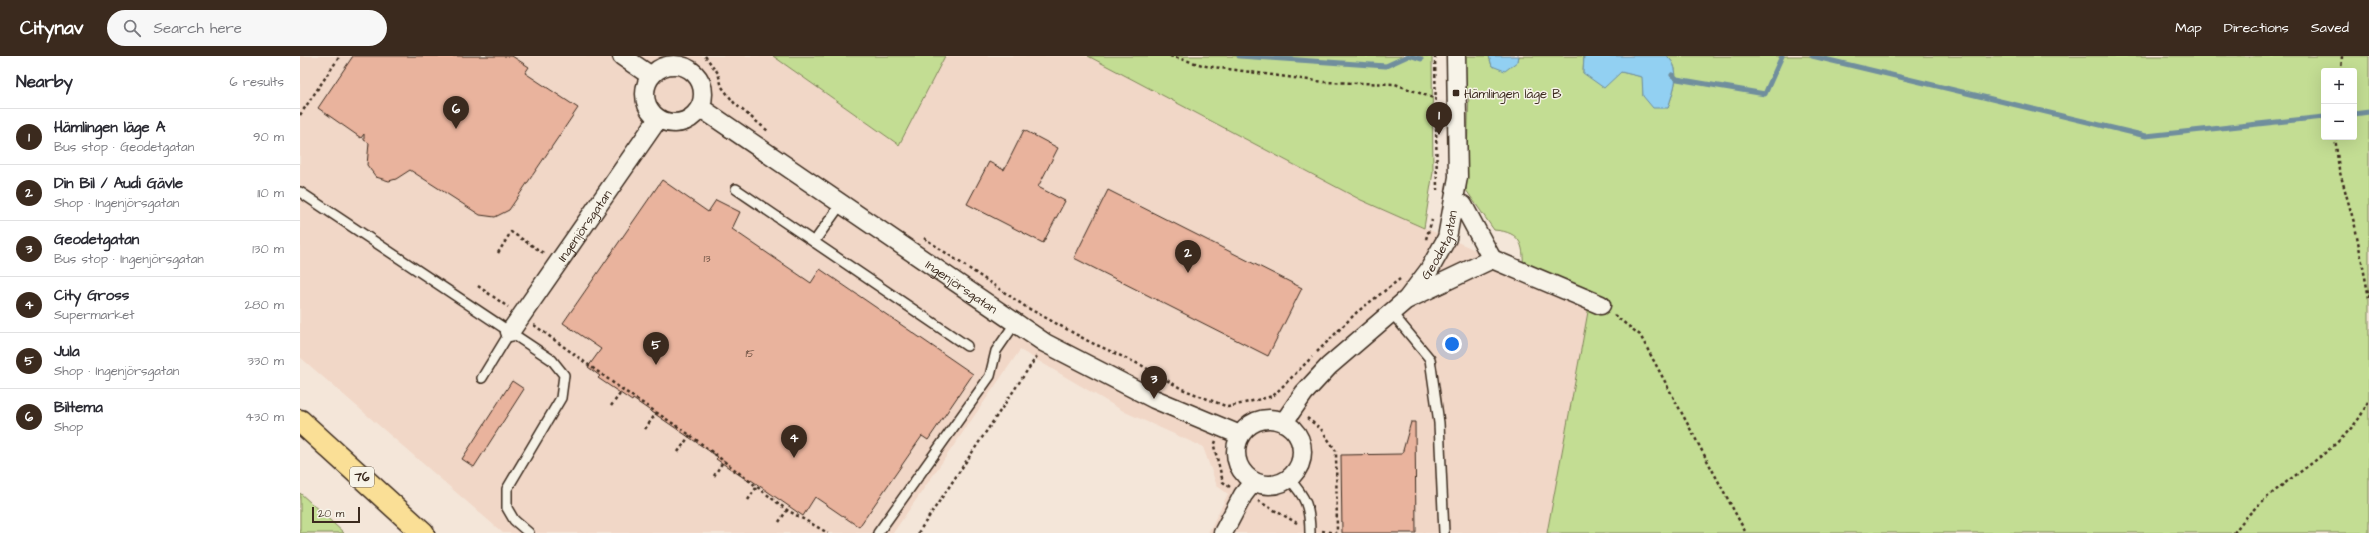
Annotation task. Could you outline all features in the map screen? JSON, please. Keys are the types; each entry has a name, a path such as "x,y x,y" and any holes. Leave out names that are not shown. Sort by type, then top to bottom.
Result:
{"main road":[{"name":"76","path":"300,421 423,533"}],"street":[{"path":"622,56 651,76"},
{"name":"Geodetgatan","path":"1288,415 1329,366 1407,299 1429,270 1447,238 1455,202 1458,177 1456,56"},
{"path":"677,65 695,72 704,89 704,99 701,108 686,122 677,124 658,119 646,104 646,84 658,69 677,65"},
{"name":"Ingenjörsgatan","path":"701,108 1045,343 1148,396 1240,435"},
{"name":"Ingenjörsgatan","path":"510,332 557,262 658,119"},
{"path":"1455,202 1462,206 1492,259 1601,305"},
{"path":"1407,299 1492,259"},
{"path":"1288,415 1298,435 1302,454 1300,463 1289,479 1272,486 1253,482 1244,475 1238,466 1236,445 1240,435 1246,427 1259,420 1274,419 1288,415"},
{"path":"1223,533 1243,494 1253,482"}],"lane":[{"path":"736,189 968,346"},
{"path":"300,192 552,360 564,376 561,398 507,489 507,508 514,520 529,533"},
{"path":"814,242 841,204"},
{"path":"1391,312 1430,359 1439,423 1444,533"},
{"path":"878,533 990,376 996,351 1016,322"},
{"path":"482,378 510,332"},
{"path":"1289,479 1302,494 1309,508 1310,533"}],"path":[{"path":"300,115 340,56"},
{"path":"705,56 718,73 722,87 735,104 774,137"},
{"path":"1170,56 1206,66 1316,81 1395,84 1436,99"},
{"path":"1435,56 1437,195"},
{"path":"2340,68 2342,56"},
{"path":"2335,140 2339,169 2355,226 2369,298"},
{"path":"1425,243 1433,216"},
{"path":"498,253 511,232 557,262"},
{"path":"921,236 1026,307 1090,342 1141,365 1182,389 1228,407 1273,396 1357,312 1403,276"},
{"path":"478,286 623,390 690,434 724,460 756,488 788,510 828,533"},
{"path":"1601,305 1640,335 1746,533"},
{"path":"918,533 1045,343"},
{"path":"611,406 623,390"},
{"path":"1273,396 1288,415 1321,429 1336,451 1337,533"},
{"path":"2234,533 2264,499 2336,443 2357,421 2369,400"},
{"path":"645,429 656,412"},
{"path":"678,452 690,434"},
{"path":"714,476 724,460"},
{"path":"748,500 756,488"},
{"path":"779,522 788,510"},
{"path":"818,533 821,529"}],"shaded area":[{"path":"300,56 773,56 899,145 945,56 1088,56 1361,200 1590,300 1547,533 1208,533 1228,494 1217,486 1203,447 1125,412 1020,350 893,533 503,533 300,357"}],"green space":[{"path":"773,56 945,56 899,145"},
{"path":"1088,56 1432,56 1433,172 1424,228 1361,200"},
{"path":"1462,56 1489,56 1492,66 1518,61 1519,56 1584,56 1583,73 1621,72 1643,77 1643,96 1668,108 1674,88 1676,74 1672,62 1667,56 2369,56 2369,533 1547,533 1590,301 1523,272 1523,255 1520,242 1511,234 1504,231 1494,230 1466,190 1469,90 1461,91"},
{"path":"300,493 344,533 300,533"}],"water":[{"path":"1489,56 1519,56 1518,61 1505,71 1492,66"},
{"path":"1584,56 1667,56 1675,68 1676,74 1674,88 1668,108 1653,108 1643,96 1642,77 1621,72 1604,88 1583,73"}],"building":[{"path":"353,56 512,56 529,67 525,73 578,108 509,210 495,217 480,215 410,170 396,179 389,181 376,177 367,165 369,143 364,140 364,134 361,138 318,108"},
{"path":"1024,130 1058,148 1038,187 1065,201 1043,243 967,204 989,162 1004,170"},
{"path":"662,180 708,212 716,200 740,212 732,229 811,283 820,269 973,374 928,440 922,436 859,527 815,497 803,516 751,480 750,482 716,459 718,457 633,399 632,401 598,378 600,376 588,367 601,349 563,323"},
{"path":"1108,190 1302,288 1268,356 1074,258"},
{"path":"512,381 524,389 474,467 462,459"},
{"path":"1411,422 1415,422 1416,533 1342,533 1341,455 1402,454"}],"waterway":[{"path":"1239,56 1386,66 1408,56"},
{"path":"1412,56 1421,59"},
{"path":"1672,75 1677,79 1765,94 1782,56"},
{"path":"1812,56 2146,136 2321,117"},
{"path":"2357,114 2369,112"}],"place":[{"name":"Hämlingen läge B","path":"1456,93"},
{"name":"Biltema","path":"456,129"},
{"name":"Hämlingen läge A","path":"1439,135"},
{"name":"Din Bil / Audi Gävle","path":"1188,273"},
{"name":"Jula","path":"656,365"},
{"name":"Geodetgatan","path":"1154,399"},
{"name":"City Gross","path":"794,458"}]}
